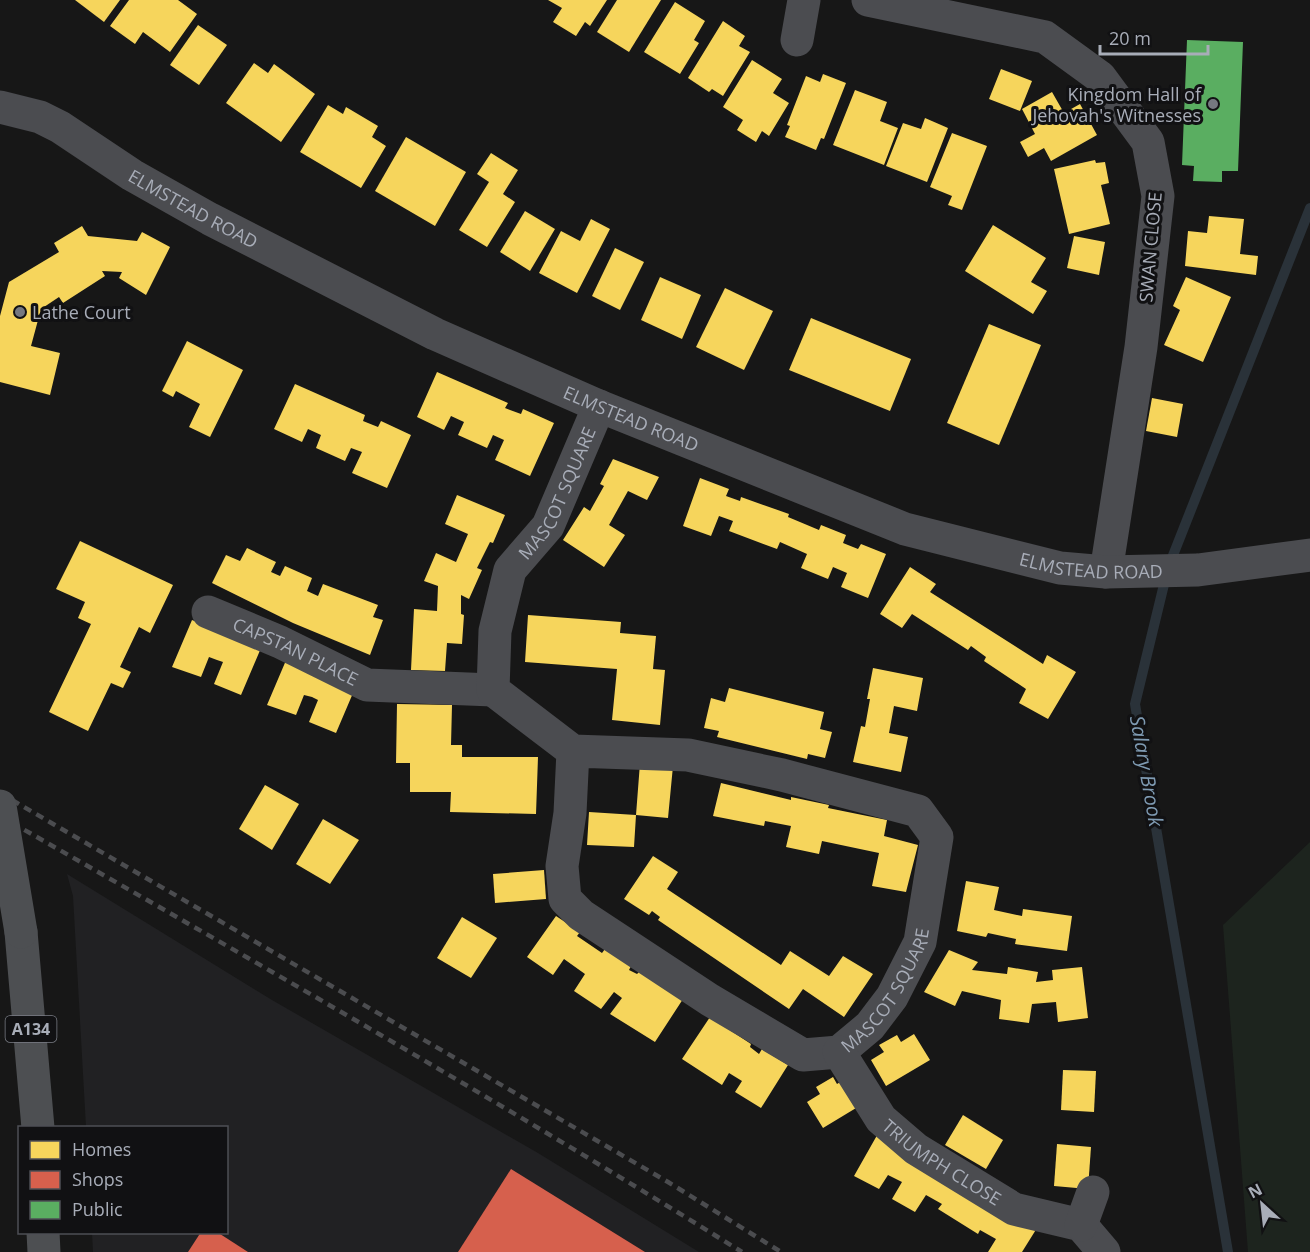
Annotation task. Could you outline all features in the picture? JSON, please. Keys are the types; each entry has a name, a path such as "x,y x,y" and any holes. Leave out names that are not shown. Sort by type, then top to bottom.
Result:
{"main road":[{"name":"A134","path":"0,806 21,932 38,1126"},
{"path":"44,1234 44,1252"}],"street":[{"path":"797,40 804,0"},
{"name":"SWAN CLOSE","path":"868,0 1045,37 1100,77 1148,142 1158,196 1141,347 1106,572"},
{"name":"ELMSTEAD ROAD","path":"0,107 40,117 60,127 132,175 435,334 599,406 905,530 1060,568 1106,572 1198,570 1310,555"},
{"name":"MASCOT SQUARE","path":"493,690 495,631 510,570 548,526 599,406"},
{"name":"CAPSTAN PLACE","path":"208,612 280,642 367,685 493,690"},
{"path":"493,690 573,751"},
{"name":"MASCOT SQUARE","path":"573,751 688,755 782,775 918,811 937,837 920,942 892,997 870,1026 839,1052 803,1055 640,956 581,915 565,899 561,866 570,813 573,751"},
{"name":"TRIUMPH CLOSE","path":"839,1052 881,1119 916,1149 1014,1209 1081,1225"},
{"path":"1093,1192 1081,1225 1104,1252"}],"shaded area":[{"path":"1310,842 1310,1252 1248,1252 1223,925"},
{"path":"67,874 272,1000 538,1153 699,1252 93,1252 92,1234 228,1234 228,1126 86,1126 73,896"}],"building: Homes":[{"path":"75,0 120,0 104,22"},
{"path":"129,0 178,0 197,14 170,52 143,32 135,44 110,26"},
{"path":"548,0 607,0 590,26 585,22 576,36 553,22 562,8"},
{"path":"617,0 661,0 629,52 597,32"},
{"path":"675,2 705,21 694,40 699,43 680,74 644,52"},
{"path":"723,21 745,36 739,46 750,52 723,96 712,89 709,92 688,78"},
{"path":"198,25 227,45 199,85 170,65"},
{"path":"752,60 782,79 773,93 789,103 769,136 762,131 756,142 737,130 743,120 723,107"},
{"path":"254,63 268,73 274,64 315,94 281,142 226,103"},
{"path":"1001,69 1032,81 1020,111 989,99"},
{"path":"823,74 846,83 824,139 821,138 816,150 785,137 790,126 787,125 806,76 820,82"},
{"path":"855,90 887,102 880,121 898,128 884,165 833,145"},
{"path":"1052,92 1064,113 1080,104 1097,135 1051,161 1044,148 1028,157 1020,142 1035,134 1022,109"},
{"path":"328,105 343,114 346,107 378,126 372,137 386,146 361,188 300,152"},
{"path":"925,118 948,128 927,182 886,166 903,123 921,129"},
{"path":"952,133 987,146 962,210 948,205 952,196 930,187"},
{"path":"406,137 466,172 435,226 375,191"},
{"path":"491,153 518,170 503,194 515,202 487,247 459,230 489,182 477,174"},
{"path":"1095,160 1096,163 1105,162 1109,183 1101,185 1110,224 1069,234 1054,169"},
{"path":"525,211 555,229 530,271 500,252"},
{"path":"1209,216 1244,219 1240,254 1258,256 1256,275 1185,266 1188,231 1207,233"},
{"path":"591,219 610,229 577,293 539,273 561,231 580,241"},
{"path":"993,225 1046,258 1031,282 1047,291 1033,314 965,271"},
{"name":"Lathe Court","path":"82,226 88,236 137,241 142,232 170,247 146,295 119,278 122,272 102,271 105,276 63,303 59,297 41,309 31,346 60,353 50,395 0,382 0,316 9,282 59,252 54,243"},
{"path":"1074,236 1105,242 1099,275 1067,268"},
{"path":"615,248 644,262 620,310 592,296"},
{"path":"660,277 701,295 682,339 641,320"},
{"path":"1186,277 1231,297 1203,362 1164,345 1180,310 1173,306"},
{"path":"725,288 773,311 744,370 696,347"},
{"path":"811,318 911,359 890,411 789,370"},
{"path":"989,324 1041,345 999,445 947,423"},
{"path":"187,341 243,370 210,437 189,427 200,404 176,391 173,397 162,391"},
{"path":"437,372 508,403 505,408 521,414 523,409 554,423 530,476 495,460 504,440 493,435 487,448 458,435 464,422 451,416 444,430 417,417"},
{"path":"295,384 365,415 363,421 378,427 381,421 411,435 387,488 352,473 362,452 351,448 345,461 316,448 321,435 308,429 302,442 274,429"},
{"path":"1152,398 1183,404 1177,437 1146,431"},
{"path":"613,459 659,477 647,500 628,491 609,525 625,535 604,567 563,540 584,507 590,511 604,486 600,484"},
{"path":"700,478 729,489 726,496 740,501 741,497 789,514 788,517 819,530 821,525 846,535 843,543 858,549 861,544 886,554 868,598 841,587 847,573 833,567 828,579 801,568 807,554 780,542 777,549 729,531 733,521 719,516 711,536 683,526"},
{"path":"457,495 505,515 493,543 490,542 477,568 482,570 469,599 461,595 461,614 464,615 462,644 447,643 445,671 411,670 414,609 437,611 438,586 424,581 436,553 456,562 468,534 445,524"},
{"path":"80,541 173,585 150,633 139,627 120,667 131,672 123,688 111,683 88,731 49,712 91,624 78,618 85,602 56,589"},
{"path":"247,548 276,562 271,572 280,576 285,566 312,578 307,591 318,596 323,584 378,605 373,617 383,620 370,655 293,623 212,583 226,555 240,561"},
{"path":"910,567 936,584 930,592 1043,664 1047,655 1076,672 1048,719 1019,703 1026,689 984,661 986,657 971,646 968,650 912,614 902,628 880,614"},
{"path":"528,615 621,622 620,633 656,636 653,669 665,670 660,725 612,720 617,669 525,662"},
{"path":"192,620 261,648 241,695 214,684 223,662 209,657 201,677 172,667"},
{"path":"287,658 356,686 336,733 309,722 318,700 312,697 304,695 296,715 267,705"},
{"path":"873,668 923,678 917,711 894,706 889,733 908,737 901,772 853,762 861,726 865,727"},
{"path":"729,688 824,712 820,729 832,732 825,758 808,754 807,759 717,737 719,731 704,728 711,698 725,702"},
{"path":"397,704 452,705 451,745 462,745 462,757 538,757 536,814 450,812 451,792 410,792 410,763 396,763"},
{"path":"640,763 673,766 668,818 636,815"},
{"path":"721,783 791,800 791,797 829,805 828,808 887,820 884,836 918,845 906,892 872,886 879,853 822,841 819,854 786,847 791,826 765,821 764,826 713,816"},
{"path":"265,785 299,804 272,850 239,829"},
{"path":"589,812 636,815 634,847 587,845"},
{"path":"323,819 359,840 330,884 296,864"},
{"path":"653,856 678,872 667,889 781,965 790,951 829,976 843,956 873,974 844,1017 803,989 789,1009 658,920 660,917 652,911 649,915 624,899"},
{"path":"544,870 546,899 495,903 493,874"},
{"path":"966,881 999,887 994,910 1022,916 1023,909 1072,916 1067,951 1015,944 1016,939 988,933 986,937 957,931"},
{"path":"556,916 580,932 577,936 602,953 605,949 631,966 629,970 637,974 640,971 683,999 655,1042 610,1014 622,998 614,992 601,1009 574,991 585,974 564,959 553,975 527,957"},
{"path":"462,917 497,938 471,978 437,958"},
{"path":"949,950 978,962 972,970 1007,974 1008,967 1038,972 1036,982 1053,980 1052,970 1082,967 1088,1018 1058,1022 1056,1002 1032,1004 1029,1023 999,1019 1001,1000 962,991 955,1006 924,992"},
{"path":"710,1017 751,1044 750,1047 759,1054 762,1049 788,1065 761,1108 735,1092 742,1081 729,1073 722,1085 682,1059"},
{"path":"914,1034 930,1060 886,1086 871,1060 884,1052 879,1045 897,1035 901,1042"},
{"path":"1063,1070 1096,1071 1094,1112 1061,1110"},
{"path":"850,1076 866,1102 823,1128 807,1102 820,1094 816,1087 833,1077 837,1084"},
{"path":"963,1115 1003,1140 986,1169 945,1145"},
{"path":"880,1130 1037,1228 1022,1252 988,1252 996,1239 980,1230 978,1234 938,1209 942,1204 926,1195 915,1212 892,1199 902,1182 888,1175 879,1189 854,1176"},
{"path":"1057,1144 1091,1147 1088,1189 1054,1186"}],"building: Shops":[{"path":"511,1169 645,1252 458,1252"},
{"path":"200,1234 220,1234 248,1252 188,1252"}],"building: Public":[{"name":"Kingdom Hall of Jehovah's Witnesses","path":"1187,40 1243,42 1238,171 1222,171 1222,182 1193,181 1194,166 1182,165"}],"waterway":[{"name":"Salary Brook","path":"1228,1252 1135,704 1168,568 1310,208"}],"railway":[{"path":"0,793 668,1182 781,1252"},
{"path":"0,816 466,1085 742,1252"}],"place":[{"name":"Kingdom Hall of Jehovah's Witnesses","path":"1213,104"},
{"name":"Lathe Court","path":"20,312"}]}
